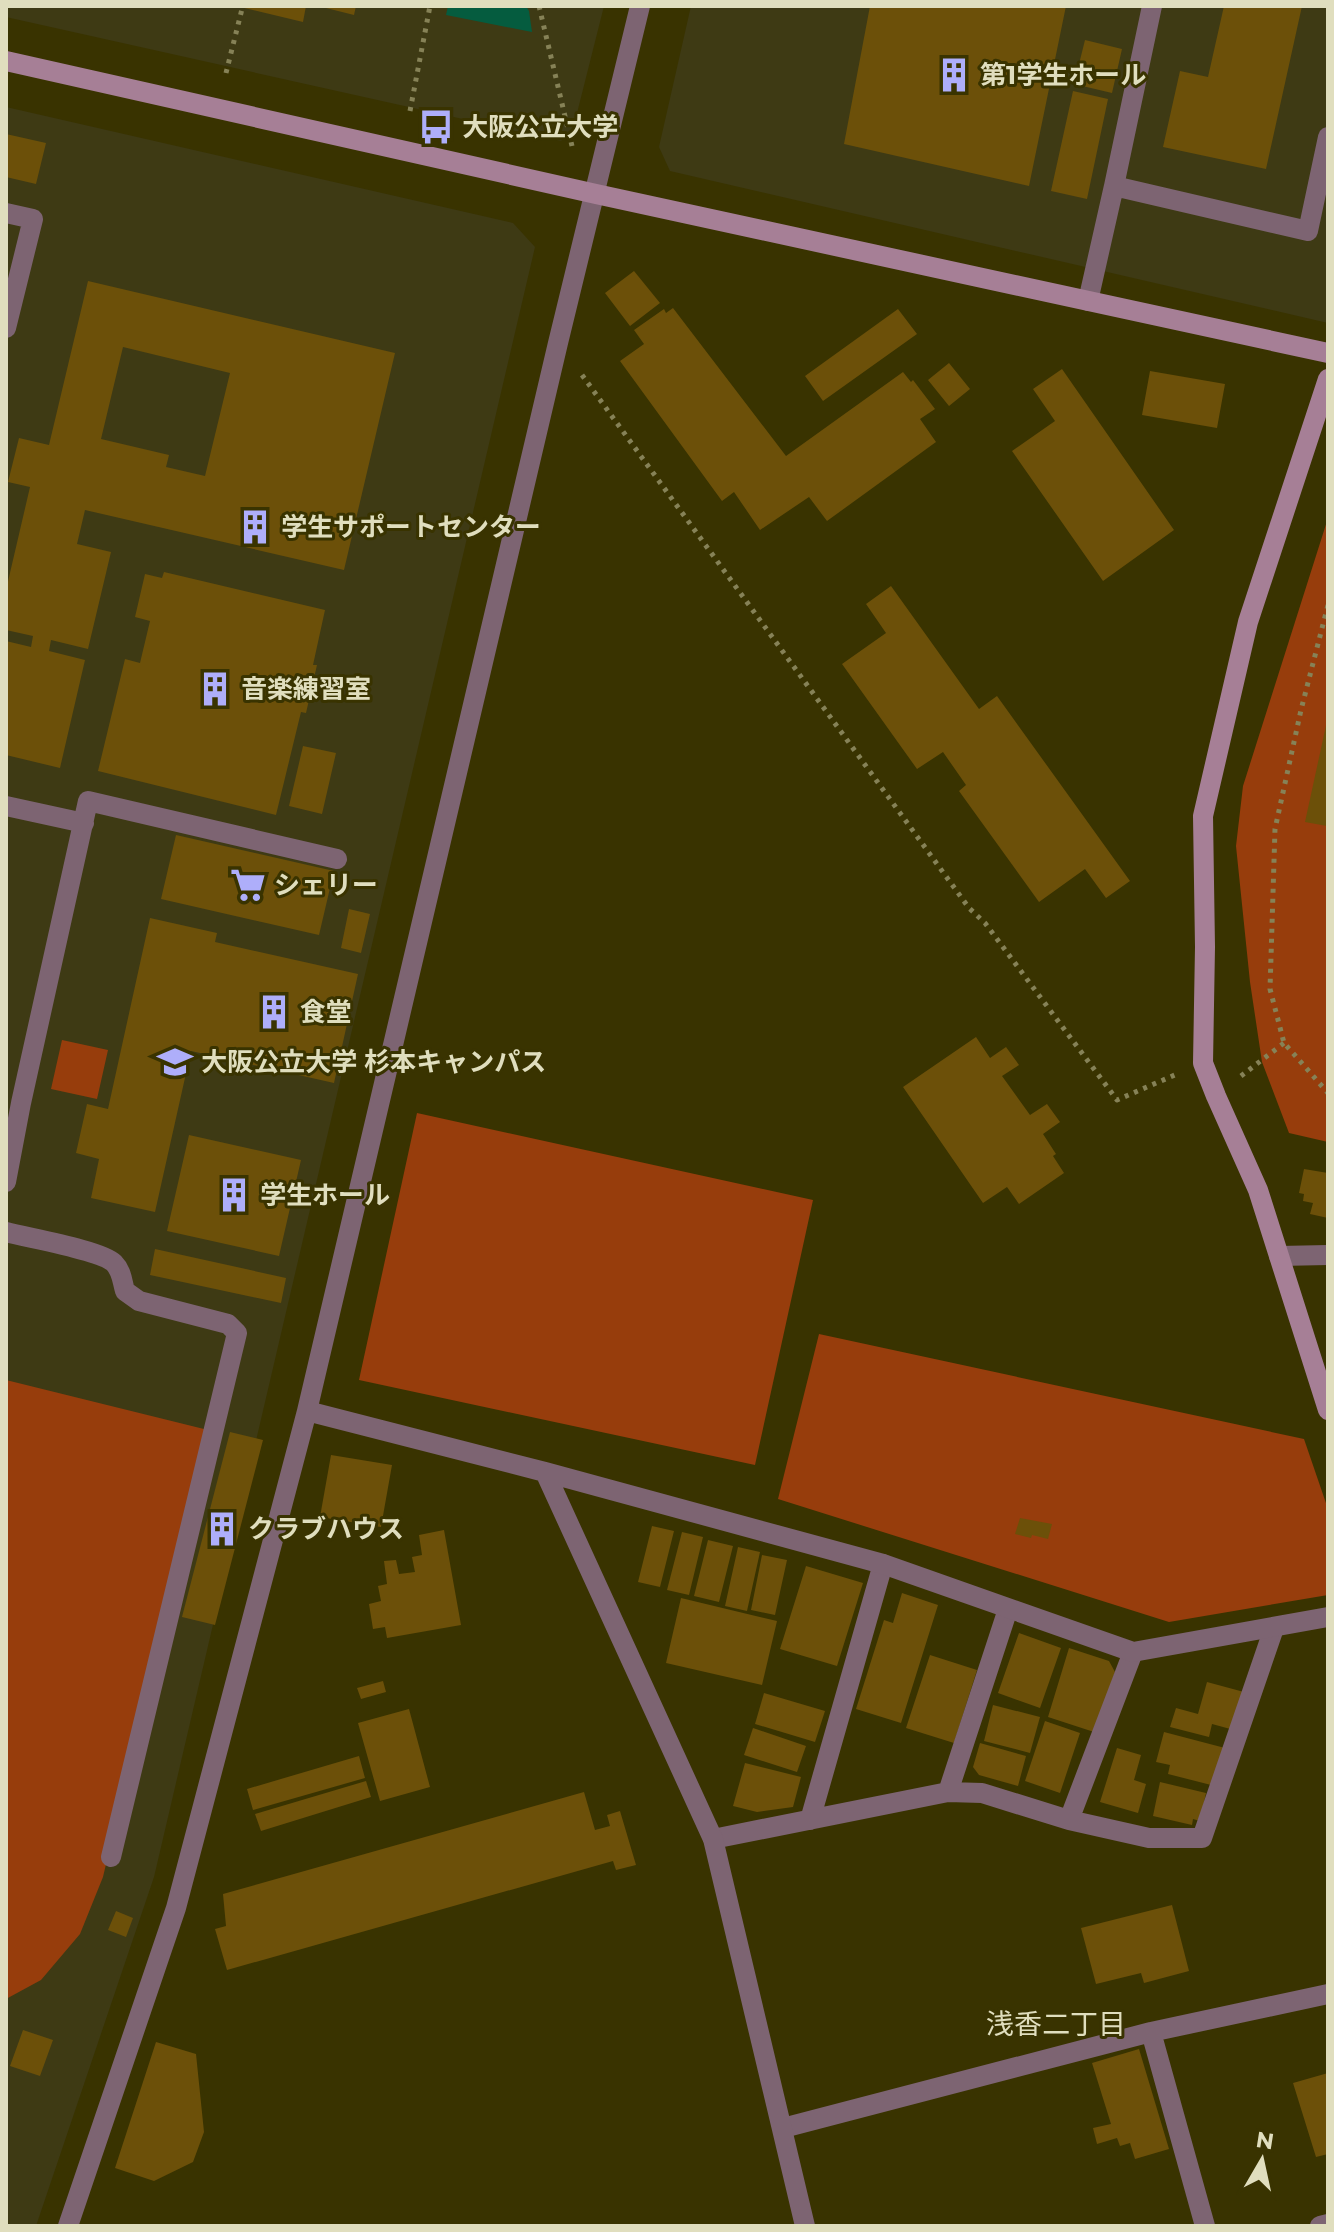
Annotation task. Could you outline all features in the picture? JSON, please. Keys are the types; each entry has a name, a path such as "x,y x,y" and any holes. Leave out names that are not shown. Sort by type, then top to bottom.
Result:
{"street":[{"path":"68,2226 176,1908 307,1411 640,6"},
{"path":"1088,301 1152,6"},
{"path":"6,61 596,194 1328,353"},
{"path":"1114,186 1308,231 1328,137"},
{"path":"6,213 33,219 6,328"},
{"path":"1328,379 1248,622 1203,816 1203,1063 1258,1190 1328,1410"},
{"path":"6,1182 13,1101 88,801 337,859"},
{"path":"6,806 84,823"},
{"path":"6,1232 87,1251 111,1260 120,1271 125,1291 139,1301 228,1324 237,1333 111,1857"},
{"path":"1279,1256 1328,1255"},
{"path":"307,1411 883,1564 1133,1652 1328,1617"},
{"path":"545,1472 713,1839 805,2226"},
{"path":"810,1820 883,1564"},
{"path":"948,1792 1008,1609"},
{"path":"713,1839 948,1792 982,1793 1069,1820 1149,1838 1202,1838 1274,1628"},
{"path":"1069,1820 1133,1652"},
{"path":"783,2128 1151,2032 1328,1994"},
{"path":"1151,2032 1205,2226"},
{"path":"1320,2226 1328,2224"}],"path":[{"path":"410,111 430,6"},
{"path":"539,6 572,146"},
{"path":"226,73 242,9"},
{"path":"558,343 969,908 985,923 1117,1100 1203,1063"},
{"path":"1328,605 1275,829 1270,989 1284,1043 1328,1093"},
{"path":"1216,1096 1284,1043"}],"shaded area":[{"path":"6,6 604,6 573,129 561,141 6,17"},
{"path":"448,6 526,6 532,32 446,15"},
{"path":"691,6 1328,6 1328,323 670,171 659,147"},
{"name":"大阪公立大学 杉本キャンパス","path":"6,107 513,223 535,247 154,1877 36,2226 6,2226"},
{"path":"1328,518 1328,1142 1289,1133 1262,1062 1236,846 1243,786"},
{"path":"62,1040 108,1050 97,1099 51,1089"},
{"path":"417,1113 813,1200 755,1465 359,1380"},
{"path":"819,1334 1304,1439 1328,1509 1328,1595 1169,1622 778,1499"},
{"path":"6,1380 208,1430 103,1877 80,1934 41,1980 6,1999"}],"building":[{"path":"236,6 306,6 303,22"},
{"path":"318,6 356,6 354,15"},
{"name":"第1学生ホール","path":"870,6 1066,6 1029,186 844,144"},
{"path":"1224,6 1302,6 1266,169 1163,147 1180,71 1208,77"},
{"path":"1085,40 1122,49 1112,93 1074,84"},
{"path":"1073,91 1108,99 1087,199 1051,191"},
{"path":"6,134 46,143 36,184 6,177"},
{"path":"634,271 660,303 630,326 605,293"},
{"name":"学生サポートセンター","path":"88,281 395,353 344,570 85,510 77,544 111,552 88,649 51,640 49,651 85,660 60,768 6,755 6,641 31,647 33,636 6,630 6,590 30,487 8,482 19,438 49,445","holes":["123,347 230,373 205,476 166,467 169,455 101,439"]},
{"path":"673,308 786,456 903,372 935,409 920,419 936,442 827,521 809,497 760,530 734,492 722,501 620,361 644,344 634,330 664,309 666,313"},
{"path":"898,309 917,334 823,401 805,376"},
{"path":"949,363 970,389 949,406 928,380"},
{"path":"1062,369 1174,530 1103,581 1012,451 1055,421 1033,389"},
{"path":"1150,371 1225,384 1217,428 1142,415"},
{"name":"音楽練習室","path":"164,572 325,610 306,713 301,712 276,815 98,771 125,659 140,663 150,621 135,617 145,574 162,578"},
{"path":"891,586 979,709 997,696 1130,881 1106,898 1085,869 1039,902 959,791 966,785 943,752 917,769 842,664 886,633 866,604"},
{"path":"1327,721 1328,820 1327,826 1305,822"},
{"path":"303,746 336,753 322,814 289,806"},
{"name":"シェリー","path":"176,835 334,871 319,935 161,899"},
{"path":"349,909 370,914 361,953 341,948"},
{"path":"150,918 217,933 215,942 358,974 334,1083 191,1051 155,1212 91,1198 99,1159 76,1153 87,1104 108,1109"},
{"path":"976,1037 990,1058 1006,1047 1019,1065 1002,1076 1030,1115 1047,1104 1060,1122 1043,1134 1064,1173 1019,1204 1007,1187 983,1203 903,1087"},
{"name":"学生ホール","path":"189,1135 301,1160 279,1256 167,1231"},
{"path":"1304,1169 1328,1173 1328,1218 1310,1214 1313,1203 1303,1201 1304,1194 1299,1193"},
{"path":"155,1249 286,1278 281,1303 150,1275"},
{"name":"クラブハウス","path":"230,1432 263,1440 215,1625 182,1617"},
{"path":"331,1455 392,1465 381,1527 320,1517"},
{"path":"1020,1518 1052,1524 1048,1539 1015,1534"},
{"path":"652,1526 674,1531 660,1587 638,1582"},
{"path":"444,1530 461,1625 387,1638 385,1627 373,1629 369,1604 381,1601 378,1586 387,1584 384,1561 396,1560 399,1574 415,1572 412,1557 422,1555 419,1535"},
{"path":"682,1532 703,1537 689,1595 667,1590"},
{"path":"708,1540 733,1546 719,1602 694,1596"},
{"path":"738,1547 760,1552 747,1611 725,1606"},
{"path":"762,1555 787,1560 775,1615 751,1610"},
{"path":"806,1566 863,1583 837,1666 780,1649"},
{"path":"902,1593 938,1605 901,1723 856,1709 884,1620 893,1623"},
{"path":"681,1598 777,1621 762,1685 666,1663"},
{"path":"1019,1633 1061,1648 1040,1708 998,1693"},
{"path":"1069,1648 1109,1661 1115,1672 1094,1732 1048,1717"},
{"path":"930,1655 977,1670 954,1743 906,1728"},
{"path":"383,1681 386,1692 361,1699 357,1688"},
{"path":"1207,1682 1244,1692 1234,1730 1212,1724 1209,1737 1170,1727 1176,1708 1198,1714"},
{"path":"764,1693 825,1711 815,1742 755,1724"},
{"path":"993,1705 1040,1717 1030,1753 984,1741"},
{"path":"409,1709 430,1787 380,1801 358,1723"},
{"path":"1045,1721 1080,1733 1060,1793 1025,1781"},
{"path":"753,1728 806,1746 797,1772 744,1755"},
{"path":"1164,1732 1225,1748 1215,1786 1168,1774 1170,1765 1156,1762"},
{"path":"980,1743 1026,1756 1018,1786 979,1775 973,1767"},
{"path":"1117,1748 1141,1755 1134,1780 1146,1784 1138,1813 1100,1802"},
{"path":"359,1756 365,1778 253,1810 247,1789"},
{"path":"745,1763 801,1777 793,1807 757,1812 733,1806"},
{"path":"366,1781 371,1797 261,1831 255,1814"},
{"path":"1160,1782 1206,1793 1200,1821 1193,1819 1192,1825 1153,1816"},
{"path":"584,1792 595,1830 610,1826 607,1815 620,1811 636,1865 616,1870 613,1861 227,1970 215,1929 226,1926 223,1894"},
{"path":"1172,1905 1189,1971 1144,1983 1141,1973 1096,1984 1081,1928"},
{"path":"116,1911 133,1918 126,1937 108,1930"},
{"path":"23,2030 53,2040 40,2076 10,2066"},
{"path":"156,2042 196,2054 204,2132 193,2162 154,2181 115,2168"},
{"path":"1139,2049 1169,2149 1135,2159 1130,2143 1120,2146 1117,2138 1097,2144 1093,2128 1111,2124 1092,2063"},
{"path":"1328,2073 1328,2154 1316,2157 1293,2083"}],"place":[{"name":"第1学生ホール","path":"954,75"},
{"name":"大阪公立大学","path":"436,127"},
{"name":"学生サポートセンター","path":"255,527"},
{"name":"音楽練習室","path":"215,689"},
{"name":"シェリー","path":"248,885"},
{"name":"食堂","path":"274,1012"},
{"name":"大阪公立大学 杉本キャンパス","path":"175,1062"},
{"name":"学生ホール","path":"234,1195"},
{"name":"クラブハウス","path":"222,1529"}],"district":[{"name":"浅香二丁目","path":"1056,2024"}]}
